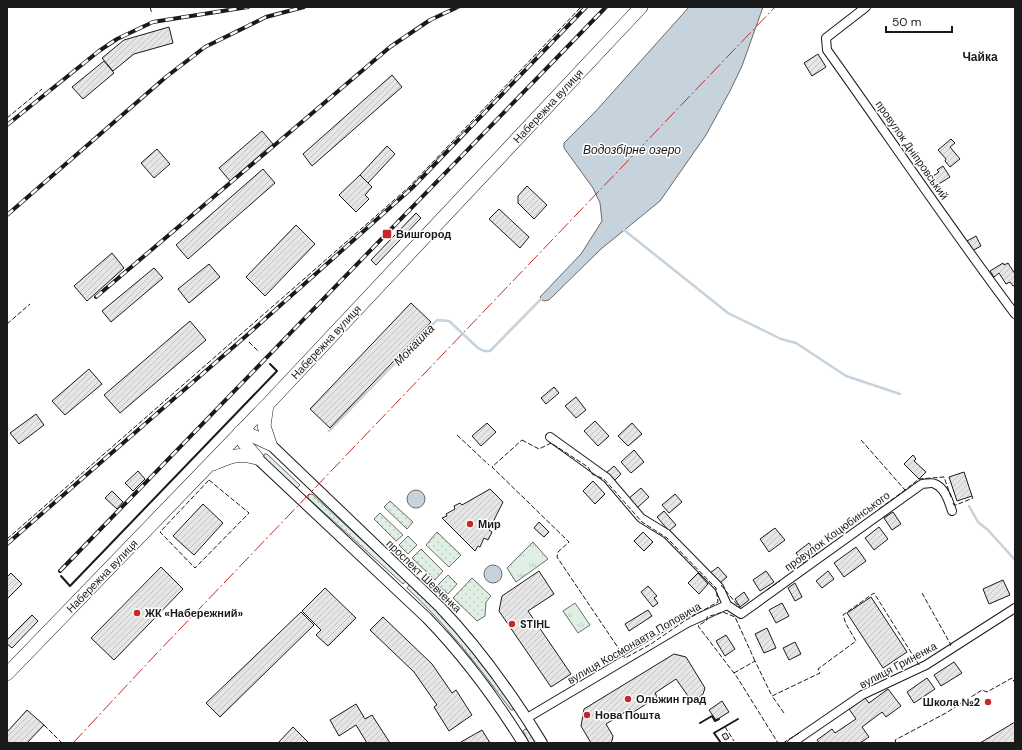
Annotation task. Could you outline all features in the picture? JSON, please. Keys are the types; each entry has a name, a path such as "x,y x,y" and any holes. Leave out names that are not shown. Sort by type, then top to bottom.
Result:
{"main road":[{"name":"Набережна вулиця","path":"7,674 267,405 641,7"},
{"path":"267,405 264,426 270,444"},
{"path":"240,432 251,435 270,444"},
{"path":"240,432 244,443 257,458"},
{"path":"209,465 233,456 245,455 257,458"}],"street":[{"name":"провулок Дніпровський","path":"866,7 826,38 827,50 966,248 1015,314"},
{"path":"550,437 607,478 641,518 667,534 719,587 727,605"},
{"name":"проспект Шевченка","path":"270,444 440,607 463,631 494,670 527,718 542,743"},
{"path":"257,458 427,618 447,639 491,694 523,743"},
{"name":"провулок Коцюбинського","path":"727,605 741,614 922,484 934,483 942,489 947,497 952,511"},
{"path":"299,497 311,484"},
{"name":"вулиця Космонавта Поповича","path":"527,718 687,623 727,605"},
{"name":"вулиця Гриненка","path":"792,743 862,695 926,664 1015,608"},
{"path":"513,728 527,718"}],"green space":[{"path":"264,454 267,454 300,485 297,488 264,458"},
{"path":"312,494 406,581 403,584 308,498 308,495"},
{"path":"390,501 413,522 407,529 384,507"},
{"path":"380,513 403,535 396,541 374,519"},
{"path":"437,532 461,555 449,567 426,545"},
{"path":"408,536 417,545 408,554 399,545"},
{"path":"533,542 548,559 516,582 507,568"},
{"path":"421,549 443,571 435,580 412,558"},
{"path":"448,575 457,584 448,594 438,585"},
{"path":"472,578 491,596 486,602 485,616 477,621 453,598"},
{"path":"410,584 442,615 477,657 514,708 513,710 511,710 449,631 407,588"},
{"path":"575,603 590,625 578,633 563,611"},
{"path":"525,729 528,730 536,743 529,743 523,731"}],"water":[{"name":"Водозбірне озеро","path":"689,7 763,7 742,66 730,91 706,135 660,201 601,249 549,300 544,301 540,297 581,254 602,221 600,203 593,188 564,148 564,143 595,112"},
{"path":"416,490 422,493 425,499 422,505 416,508 410,505 407,499 410,493"},
{"path":"493,565 499,568 502,574 499,580 493,583 487,580 484,574 487,568"}],"building":[{"path":"169,27 173,43 134,54 113,71 102,58 124,40"},
{"path":"818,54 826,67 812,76 804,63"},
{"path":"104,61 114,73 83,99 72,87"},
{"path":"392,75 402,87 312,166 303,154"},
{"path":"262,131 273,144 230,181 219,168"},
{"path":"951,139 955,143 950,147 960,159 950,167 945,161 946,159 938,150"},
{"path":"387,146 395,154 368,183 360,175"},
{"path":"157,149 170,164 154,178 141,163"},
{"path":"943,166 950,177 934,187 929,179 939,172 937,170"},
{"path":"263,169 275,183 188,259 176,245"},
{"path":"360,175 372,187 365,195 369,199 356,212 339,195"},
{"path":"527,186 547,205 534,219 518,203 518,196"},
{"path":"499,209 529,237 520,248 489,219"},
{"path":"416,213 421,218 376,265 371,260"},
{"path":"296,225 315,244 265,296 246,277"},
{"path":"976,236 981,246 972,251 967,241"},
{"path":"112,253 124,268 87,301 74,286"},
{"path":"1003,263 1004,265 1008,263 1015,274 1015,285 1013,286 1010,282 1006,284 999,273 994,277 990,271"},
{"path":"209,264 220,277 189,303 178,289"},
{"path":"154,268 163,278 111,322 102,311"},
{"path":"411,303 431,322 330,428 310,409"},
{"path":"190,321 206,340 120,413 104,395"},
{"path":"89,369 102,384 65,415 52,401"},
{"path":"554,387 559,393 546,404 541,398"},
{"path":"576,397 586,410 576,418 565,406"},
{"path":"36,414 44,425 19,444 10,433"},
{"path":"595,421 609,436 598,446 584,431"},
{"path":"487,423 496,432 481,446 472,436"},
{"path":"632,423 642,434 628,446 618,436"},
{"path":"634,450 644,462 631,473 621,462"},
{"path":"913,455 916,459 914,461 926,472 919,479 904,464"},
{"path":"614,466 621,474 613,482 606,473"},
{"path":"138,471 145,479 133,491 125,483"},
{"path":"964,472 972,496 957,501 949,477"},
{"path":"593,481 605,494 595,504 583,491"},
{"path":"641,488 649,497 637,508 628,499"},
{"name":"Мир","path":"490,489 503,502 489,530 492,532 488,540 484,538 480,547 478,546 475,551 442,518 447,516 446,514 455,509 454,506 460,503 462,505"},
{"path":"112,491 123,502 117,509 105,498"},
{"path":"675,494 682,502 669,513 662,505"},
{"path":"203,504 223,523 194,555 173,536"},
{"path":"664,511 676,525 669,531 657,517"},
{"path":"893,512 901,524 892,530 884,518"},
{"path":"539,522 549,532 544,537 534,528"},
{"path":"879,527 888,539 874,550 865,538"},
{"path":"775,528 785,540 769,552 760,539"},
{"path":"643,532 653,542 644,551 634,541"},
{"path":"809,543 817,554 804,563 796,553"},
{"path":"856,547 866,561 844,577 834,563"},
{"name":"ЖК «Набережний»","path":"161,567 183,589 114,660 91,638"},
{"path":"718,567 727,577 720,583 710,573"},
{"path":"539,571 554,594 528,611 571,674 551,687 499,611 502,596"},
{"path":"766,571 774,582 760,591 753,580"},
{"path":"828,571 834,579 822,588 816,581"},
{"path":"11,573 22,584 7,599 7,577"},
{"path":"698,573 708,584 699,594 688,583"},
{"path":"1003,580 1010,595 989,604 983,589"},
{"path":"795,583 802,597 795,601 788,588"},
{"path":"648,586 657,596 654,598 658,603 653,607 641,592"},
{"path":"325,588 356,618 328,646 316,635 321,630 302,611"},
{"path":"744,592 749,600 740,607 735,599"},
{"path":"871,597 907,652 883,668 847,613"},
{"path":"782,603 789,616 776,623 769,610"},
{"path":"648,610 652,616 629,631 625,624"},
{"path":"301,612 314,625 220,717 206,703"},
{"path":"32,615 38,621 12,648 7,644 7,640"},
{"path":"383,617 432,664 452,693 456,690 472,715 449,731 434,707 437,705 414,672 370,630"},
{"path":"767,628 776,648 764,653 755,634"},
{"path":"726,635 735,649 725,656 716,641"},
{"path":"795,642 801,654 789,660 783,648"},
{"name":"Ольжин град","path":"674,654 686,657 705,688 703,694 695,700 688,696 676,679 655,693 657,697 632,713 630,709 606,724 613,736 610,743 591,743 581,726 584,709"},
{"path":"954,662 962,673 941,686 934,675"},
{"path":"927,678 935,689 914,703 907,692"},
{"path":"888,689 901,706 886,717 882,712 862,727 869,737 860,743 819,743 817,740 832,729 835,733 856,719 849,709 865,698 869,703"},
{"path":"722,701 729,712 716,720 709,710"},
{"path":"356,704 365,719 372,715 390,743 367,743 356,725 339,736 330,720"},
{"path":"27,710 44,725 27,743 7,743 7,732"},
{"path":"1015,722 1015,743 980,743"},
{"path":"293,727 309,743 278,743"},
{"path":"482,730 490,743 461,742"},
{"path":"726,733 729,738 725,740 722,735"}],"waterway":[{"path":"624,230 728,313 781,339 796,343 846,376 900,394"},
{"name":"Монашка","path":"329,431 437,320 449,321 478,348 484,351 490,351 541,299"},
{"path":"969,506 978,522 988,530 1015,560"}],"railway":[{"path":"7,125 99,51 117,39 153,22 248,7"},
{"path":"7,215 166,77 205,47 266,17 304,7"},
{"path":"96,297 390,47 430,20 458,7"},
{"path":"7,544 246,336 412,188 586,7"},
{"path":"60,571 606,7"}],"fence":[{"path":"150,7 152,14"},
{"path":"7,539 409,187 581,7"},
{"path":"7,118 42,89"},
{"path":"7,324 30,304"},
{"path":"249,342 259,352"},
{"path":"457,435 489,465"},
{"path":"522,440 539,449 551,443 588,467 592,474 604,479 642,522 667,538 716,588 718,602 686,620 651,644 625,658 557,557 558,552 569,542 492,467 522,440"},
{"path":"861,440 905,490 919,479 944,477 951,497"},
{"path":"209,480 249,513 195,568 160,532 209,480"},
{"path":"879,509 905,490"},
{"path":"953,503 956,505 973,498 972,496"},
{"path":"767,590 780,581"},
{"path":"721,585 740,608"},
{"path":"784,713 772,696 820,673 818,669 856,641 846,624 843,615 874,593 919,665 920,664"},
{"path":"922,593 951,645 949,646"},
{"path":"755,661 735,617 723,612 707,617 707,620 698,626 737,677 778,743"},
{"path":"734,673 755,661 772,696"},
{"path":"896,743 895,740 946,713 982,690 987,692 1012,678 1015,683"},
{"path":"44,725 62,743"},
{"path":"725,727 734,741"},
{"path":"783,743 799,733"}],"wall":[{"path":"61,576 70,586 277,371 270,364"},
{"path":"700,723 712,716 715,721 719,719"},
{"path":"721,743 714,733 738,719"}],"power":[{"path":"73,743 158,652 775,7"}],"place":[{"name":"Вишгород","path":"387,234"},
{"name":"Мир","path":"470,524"},
{"name":"ЖК «Набережний»","path":"137,613"},
{"name":"STIHL","path":"512,624"},
{"name":"Ольжин град","path":"628,699"},
{"name":"Школа №2","path":"988,702"},
{"name":"Нова Пошта","path":"587,715"}],"district":[{"name":"Чайка","path":"980,57"}]}
